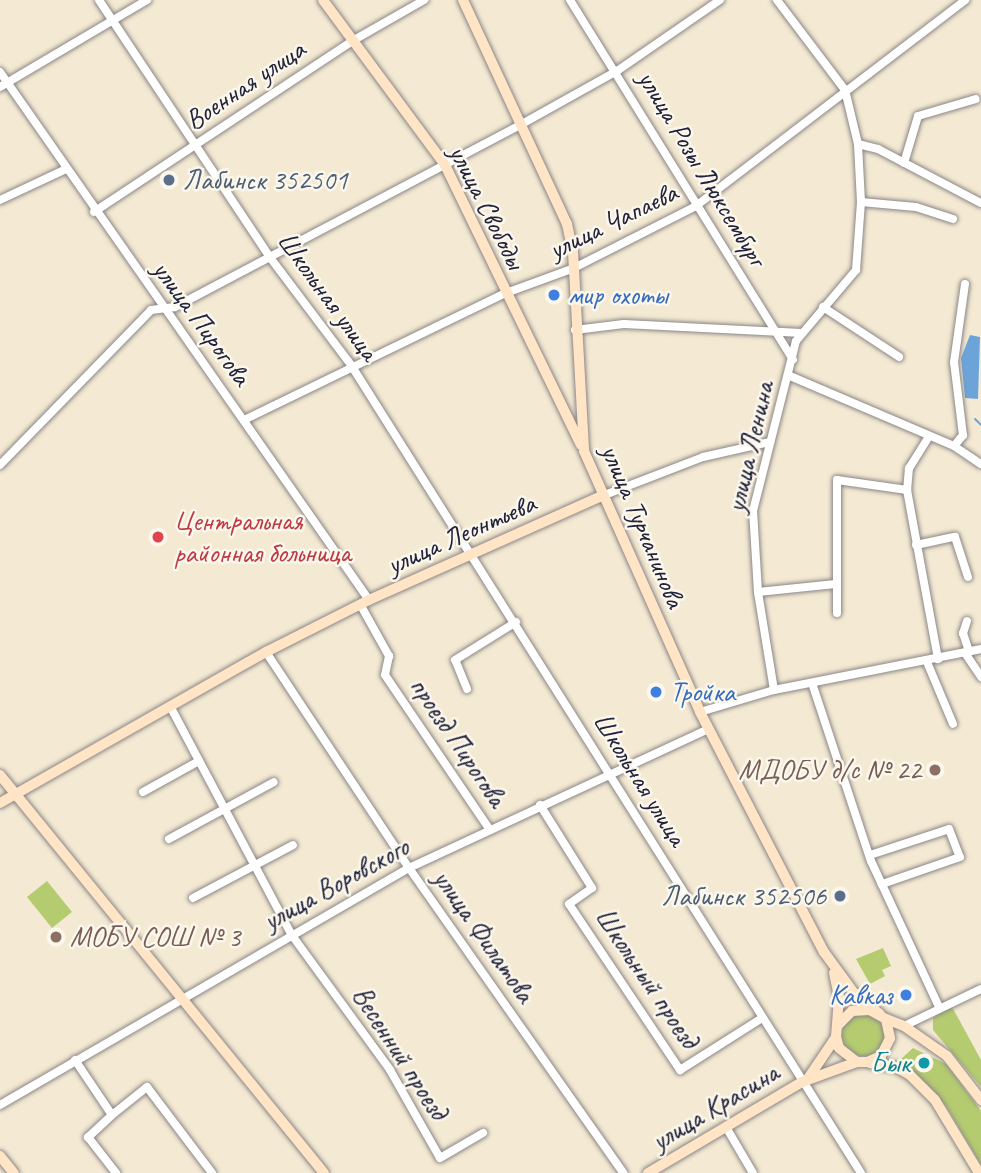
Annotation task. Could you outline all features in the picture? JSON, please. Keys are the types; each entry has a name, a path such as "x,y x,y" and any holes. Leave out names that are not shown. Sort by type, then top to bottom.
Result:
{"street":[{"name":"Школьная улица","path":"99,0 269,256 351,365 473,553 762,1018 804,1081 856,1171"},
{"path":"4,85 147,0"},
{"name":"улица Свободы","path":"323,0 445,165 584,451"},
{"name":"Военная улица","path":"94,212 354,40 424,0"},
{"name":"улица Турчанинова","path":"463,0 567,224 574,268 575,330 584,451 708,729 833,970 883,1017 904,1026 947,1056 981,1100"},
{"path":"572,4 584,0"},
{"path":"2,461 151,310 163,310 520,125 617,71 720,0"},
{"name":"улица Ленина","path":"774,690 758,592 753,510 802,333 856,270 861,201 858,145 845,90 777,0"},
{"name":"улица Чапаева","path":"244,420 351,365 506,293 574,268 696,206 741,175 845,90 965,0"},
{"name":"улица Розы Люксембург","path":"572,4 617,71 696,206 793,360"},
{"name":"улица Пирогова","path":"0,72 4,85 244,420 365,602"},
{"path":"904,163 918,116 976,99"},
{"path":"858,145 904,163 981,203"},
{"path":"0,200 64,170"},
{"path":"861,201 916,207 953,219"},
{"path":"954,446 963,435 954,362 965,284"},
{"path":"823,307 899,357"},
{"path":"575,330 624,324 802,333"},
{"path":"790,376 928,438 954,446 981,464"},
{"path":"928,438 909,468 907,490 938,659"},
{"name":"улица Леонтьева","path":"0,803 266,652 365,602 602,496 703,457 770,442"},
{"path":"837,613 837,480 907,490"},
{"path":"916,545 955,537 968,577"},
{"path":"758,592 836,584"},
{"name":"проезд Пирогова","path":"365,602 389,656 385,675 490,830"},
{"path":"967,621 963,634 967,652 981,677"},
{"path":"467,689 455,660 516,622"},
{"path":"700,712 774,690 927,662 981,649"},
{"name":"улица Филатова","path":"266,652 409,868 623,1173"},
{"path":"927,662 953,724"},
{"path":"813,683 870,855 938,1006"},
{"path":"170,706 253,867 291,934"},
{"name":"улица Воровского","path":"0,1105 409,868 540,804 708,729"},
{"path":"143,792 199,761"},
{"path":"0,775 324,1173"},
{"path":"169,839 274,782"},
{"name":"Школьный проезд","path":"540,804 592,888 569,904 680,1070 762,1018"},
{"path":"870,855 949,829 960,858 882,884"},
{"path":"193,898 293,845"},
{"name":"Весенний проезд","path":"291,934 390,1070 440,1158 483,1133"},
{"name":"улица Турчанинова","path":"833,970 837,1031"},
{"path":"862,1062 884,1053 904,1026 938,1006 981,989"},
{"path":"884,1053 890,1038 883,1017 852,1011 837,1031 839,1048 862,1062 896,1067 910,1074 935,1100 979,1173"},
{"name":"улица Красина","path":"804,1081 823,1063 837,1031"},
{"path":"75,1060 112,1115"},
{"name":"улица Красина","path":"648,1173 804,1081 862,1062"},
{"path":"116,1173 88,1137 147,1087 212,1173"},
{"path":"726,1127 753,1173"},
{"path":"0,1156 14,1173"}],"green space":[{"path":"47,881 72,912 52,928 27,897"},
{"path":"883,948 891,966 882,970 885,976 870,984 856,959"},
{"path":"951,1005 981,1060 981,1087 933,1030 933,1018"},
{"path":"863,1014 878,1020 884,1035 878,1050 863,1056 848,1050 842,1035 848,1020"},
{"path":"913,1048 946,1064 981,1111 981,1165 946,1106 901,1059"}],"water":[{"path":"970,335 980,337 978,399 965,398 961,358"}],"waterway":[{"path":"975,419 981,425"}],"place":[{"name":"Лабинск 352501","path":"169,180"},
{"name":"мир охоты","path":"554,295"},
{"name":"Центральная районная больница","path":"158,537"},
{"name":"Тройка","path":"656,692"},
{"name":"МДОБУ д/с № 22","path":"935,770"},
{"name":"Лабинск 352506","path":"840,896"},
{"name":"МОБУ СОШ № 3","path":"56,937"},
{"name":"Кавказ","path":"906,995"},
{"name":"Бык","path":"924,1063"}]}
